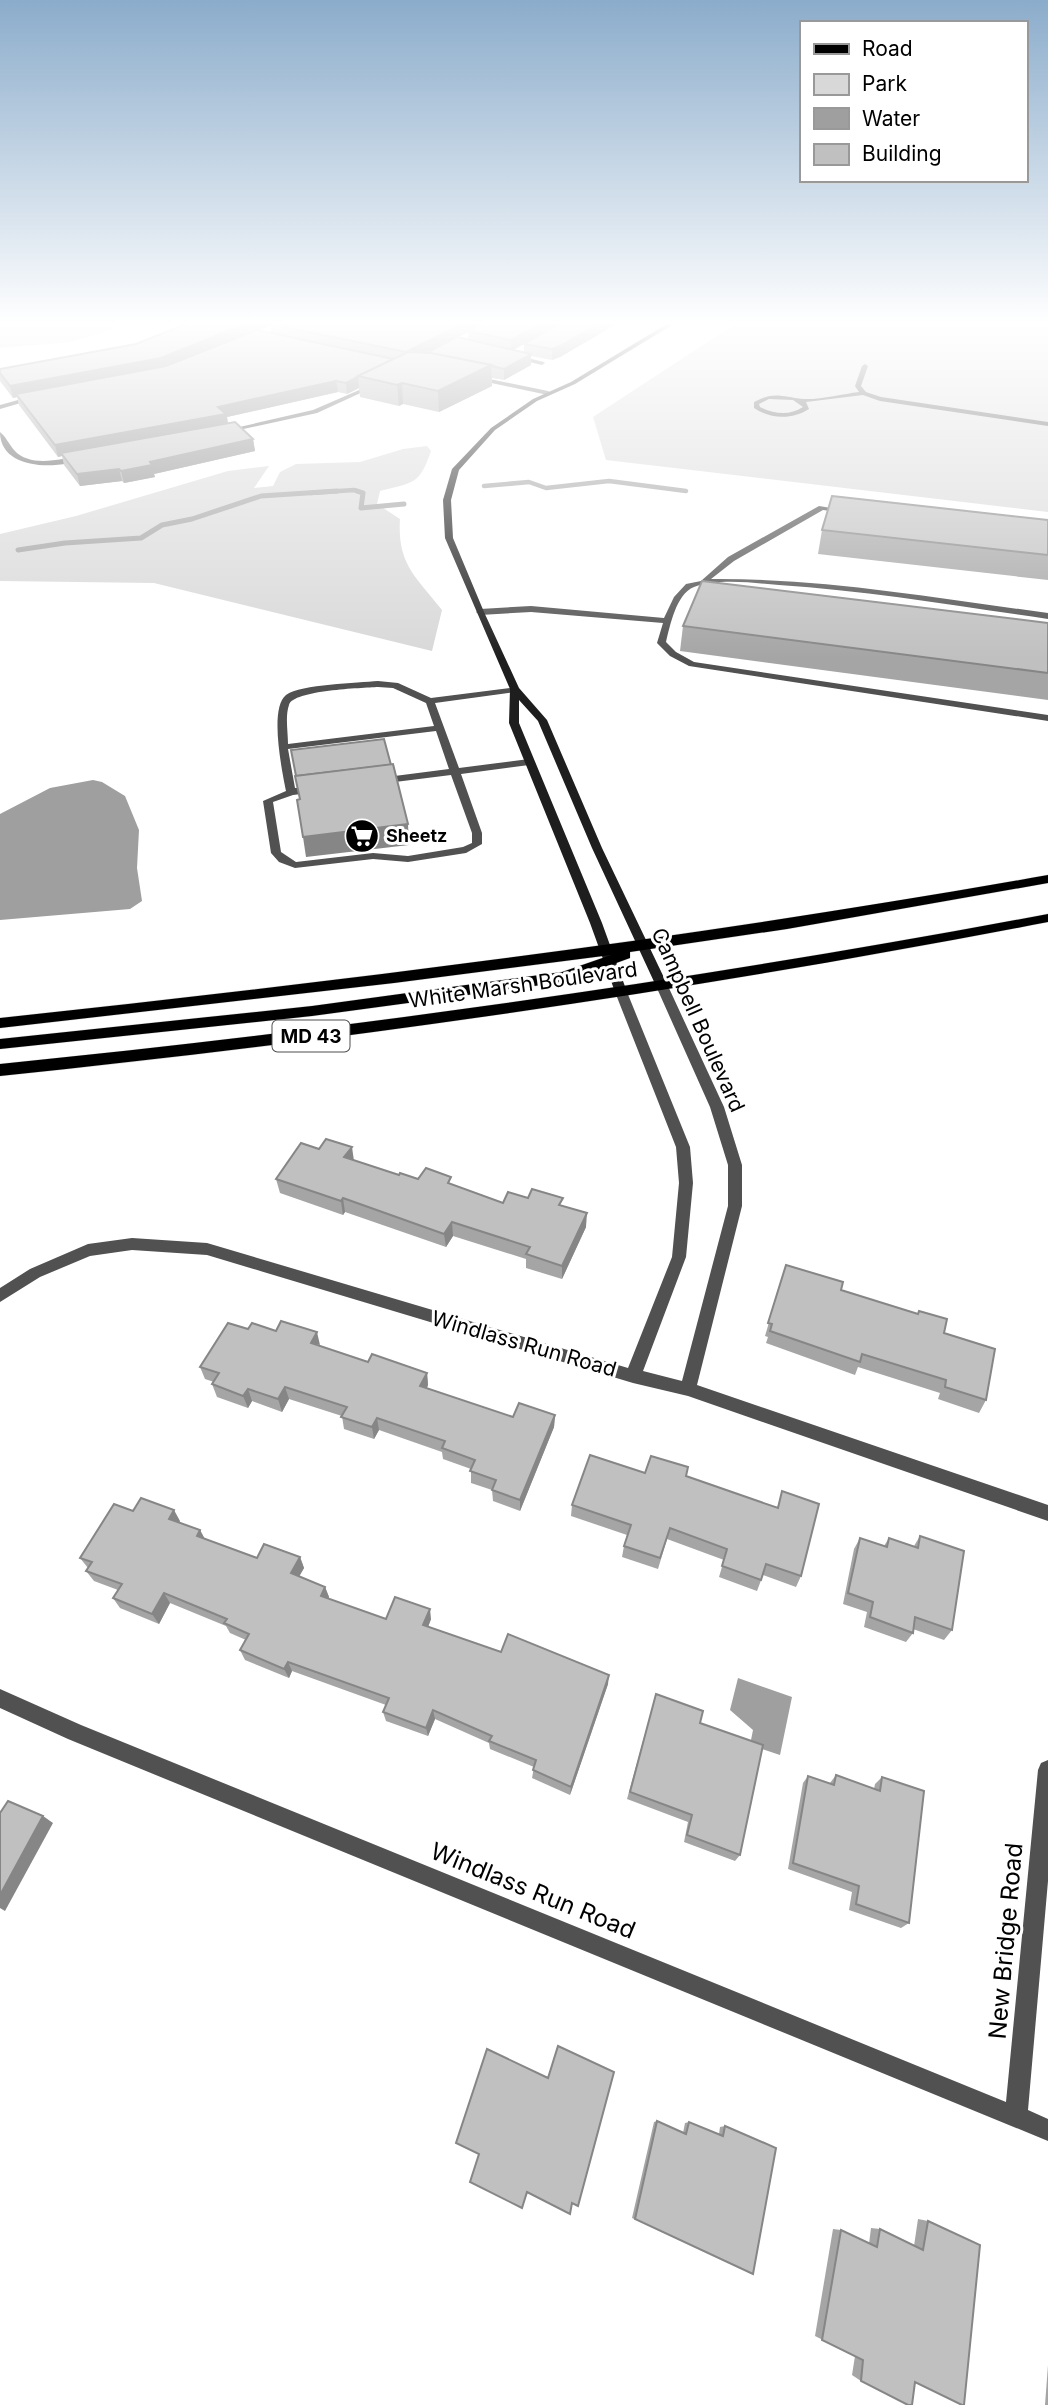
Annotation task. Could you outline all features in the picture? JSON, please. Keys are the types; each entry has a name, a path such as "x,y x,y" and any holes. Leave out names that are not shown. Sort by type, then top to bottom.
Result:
{"main road":[{"name":"White Marsh Boulevard","path":"0,1023 608,957 642,946 1048,879"},
{"name":"White Marsh Boulevard","path":"0,1070 263,1042 759,972 1048,918"},
{"path":"0,1044 390,1001 564,977 608,957"}],"street":[{"path":"0,434 13,453 32,461 55,462 95,455"},
{"name":"Campbell Boulevard","path":"488,434 456,469 447,500 449,538 515,689 542,720 717,1107 735,1165 735,1206 688,1389"},
{"path":"848,511 822,509 731,559 704,580 688,587 667,621 661,643 673,654 692,664 1048,718"},
{"path":"704,580 727,578 770,582 911,597 1048,616"},
{"path":"480,612 531,609 667,621"},
{"path":"291,792 283,747 284,703 290,696 305,691 378,684 395,685 430,701 515,689"},
{"name":"Campbell Boulevard","path":"515,689 514,723 528,762 683,1147 686,1183 679,1257 634,1376"},
{"path":"323,788 291,792 268,802 276,853 283,860 306,865 373,856 477,836 457,771 430,701"},
{"path":"283,747 440,728"},
{"path":"392,734 396,745"},
{"path":"357,738 360,749"},
{"path":"322,742 325,754"},
{"path":"370,782 528,762"},
{"path":"402,765 406,777"},
{"name":"Windlass Run Road","path":"0,1296 35,1273 88,1251 132,1244 207,1250 634,1376 688,1389 1048,1513"},
{"name":"Windlass Run Road","path":"0,1698 75,1732 1048,2130"},
{"name":"New Bridge Road","path":"1016,2117 1048,1770"}],"green space":[{"path":"598,434 1048,434 1048,512 606,460"},
{"path":"427,446 431,451 418,477 407,484 380,491 377,504 400,519 405,559 416,579 442,610 432,651 154,583 0,581 0,534 76,516 228,471 269,466 254,488 273,486 280,472 296,464 360,462 403,449"}],"water":[{"path":"93,780 102,782 125,796 139,830 137,868 142,901 130,909 0,920 0,814 50,788"},
{"path":"738,1678 792,1697 780,1755 750,1745 753,1730 730,1710"}],"building":[{"path":"47,434 114,434 55,445"},
{"path":"166,434 248,434 253,439 121,471 119,469 77,474 61,453"},
{"path":"832,496 1048,520 1048,555 822,530"},
{"path":"702,581 1048,623 1048,673 683,626"},
{"name":"Sheetz","path":"384,739 391,765 296,776 291,750"},
{"path":"393,764 408,824 303,837 295,776"},
{"path":"326,1139 352,1147 344,1157 399,1175 400,1173 418,1179 426,1168 451,1177 448,1183 503,1203 508,1192 528,1198 532,1189 563,1198 559,1205 587,1213 562,1266 526,1254 530,1247 452,1222 444,1234 343,1198 341,1201 276,1179 301,1143 319,1149"},
{"path":"786,1265 843,1282 841,1290 918,1314 919,1311 947,1319 944,1333 995,1349 986,1400 945,1387 946,1380 862,1354 860,1362 770,1331 772,1324 768,1323"},
{"path":"281,1321 317,1332 311,1343 368,1362 372,1354 427,1373 420,1386 513,1417 519,1403 555,1415 520,1500 492,1490 496,1480 470,1471 475,1460 442,1448 445,1441 377,1418 372,1427 341,1417 347,1407 285,1387 278,1399 248,1389 243,1396 212,1384 219,1373 200,1367 228,1323 248,1329 252,1323 276,1331"},
{"path":"590,1455 645,1473 651,1456 688,1467 686,1476 778,1508 782,1491 819,1504 801,1576 766,1564 761,1580 722,1566 727,1549 670,1528 660,1558 624,1546 631,1525 572,1505"},
{"path":"141,1498 174,1510 169,1519 200,1530 197,1536 257,1558 264,1544 300,1557 291,1573 325,1587 321,1596 386,1619 395,1597 430,1609 423,1625 501,1652 508,1634 609,1675 571,1787 533,1770 536,1760 489,1741 492,1736 433,1710 426,1728 383,1712 389,1698 288,1662 284,1669 240,1650 249,1634 224,1623 227,1619 164,1593 152,1614 113,1598 122,1584 86,1571 92,1562 80,1558 114,1504 133,1511"},
{"path":"920,1536 964,1551 952,1630 915,1617 913,1633 870,1617 873,1602 848,1593 860,1538 887,1547 889,1538 918,1548"},
{"path":"656,1694 703,1711 700,1723 763,1745 740,1855 687,1835 692,1815 630,1792"},
{"path":"836,1775 880,1791 882,1777 924,1791 909,1923 856,1904 859,1886 793,1863 808,1776 834,1785"},
{"path":"8,1801 43,1816 0,1895 0,1813"},
{"path":"558,2046 614,2072 578,2206 572,2203 570,2214 527,2192 522,2208 470,2182 479,2154 456,2143 487,2049 548,2078"},
{"path":"657,2121 686,2134 689,2122 723,2136 725,2126 776,2148 753,2274 635,2219"},
{"path":"928,2221 980,2245 964,2405 915,2382 912,2405 908,2405 861,2381 863,2360 822,2340 841,2230 877,2247 880,2229 923,2250"}],"waterway":[{"path":"484,486 529,482 546,488 609,481 686,491"},
{"path":"310,493 354,490 363,493 361,508 404,504"},
{"path":"18,550 65,543 141,538 162,525 192,519 261,496 337,491"}],"place":[{"name":"Sheetz","path":"362,836"}]}
